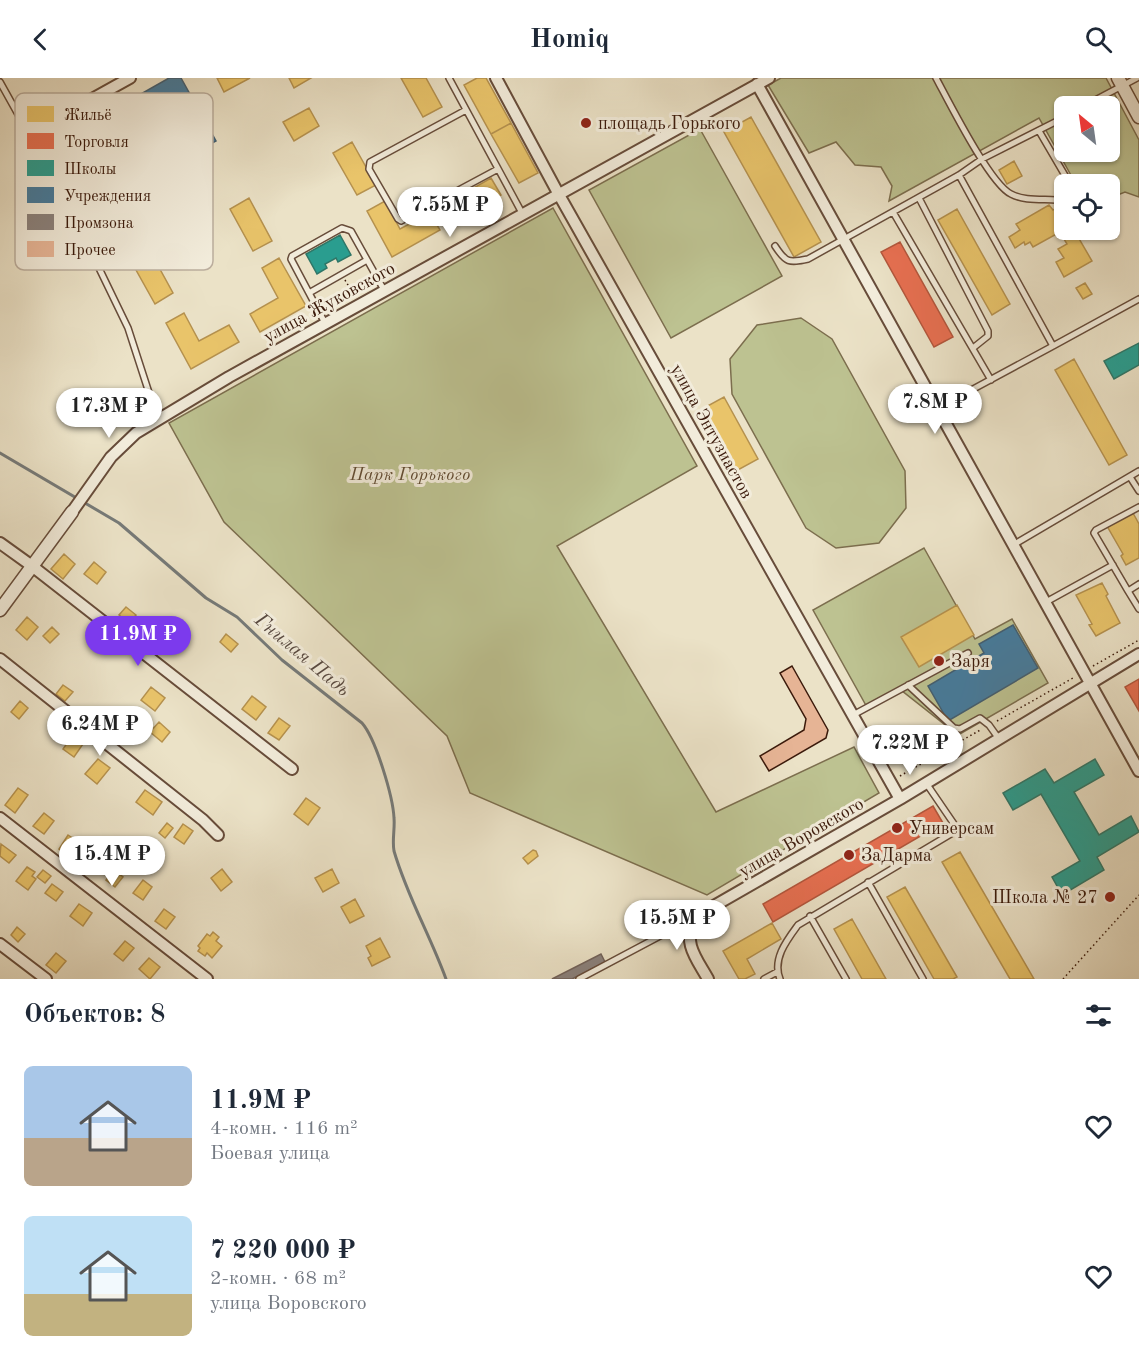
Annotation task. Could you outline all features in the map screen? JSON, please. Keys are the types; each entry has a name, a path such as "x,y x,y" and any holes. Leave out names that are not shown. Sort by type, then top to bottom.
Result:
{"street":[{"path":"103,93 130,78"},
{"name":"улица Энтузиастов","path":"496,78 558,193 900,799"},
{"name":"улица Жуковского","path":"72,512 111,457 136,433 325,323 769,78"},
{"path":"1120,82 1139,117"},
{"path":"757,84 1139,771"},
{"path":"0,610 72,512"},
{"path":"0,543 292,769"},
{"name":"улица Воровского","path":"693,918 900,799 1139,654"},
{"path":"0,659 218,835"},
{"path":"0,818 207,979"},
{"path":"693,918 689,941 708,979"},
{"path":"0,944 46,979"}],"lane":[{"path":"449,78 522,213"},
{"path":"936,78 982,159 1001,186 1010,194 1023,198 1054,200"},
{"path":"1099,96 1120,82 1137,78"},
{"path":"0,82 15,109"},
{"path":"466,110 370,162 369,169 401,221 498,169"},
{"path":"775,246 787,261 808,259 919,198 982,159 1054,123"},
{"path":"1039,131 1064,174"},
{"path":"959,175 1053,346"},
{"path":"919,198 988,331 985,340 973,348"},
{"path":"892,212 991,380"},
{"path":"325,323 291,259 292,256 342,228 351,231 384,291"},
{"path":"309,293 368,260"},
{"path":"100,270 128,328 151,399"},
{"path":"937,409 1139,299"},
{"path":"1013,545 1139,471"},
{"path":"1130,477 1139,491"},
{"path":"1139,507 1094,533 1139,609"},
{"path":"1045,603 1113,566"},
{"path":"1128,591 1139,584"},
{"path":"853,715 968,653"},
{"path":"908,686 954,728 960,729 980,718 989,725 999,739"},
{"path":"780,979 777,972 783,945 798,925 954,831 954,824 926,783"},
{"path":"868,882 923,979"},
{"path":"810,916 846,979"},
{"path":"579,979 693,918"},
{"path":"764,979 777,972"}],"path":[{"path":"342,274 359,304"},
{"path":"890,781 1139,640"},
{"path":"1062,979 1139,895"}],"green space":[{"path":"781,78 1106,78 1116,96 1054,96 1054,145 1039,118 889,201 892,186 881,167 855,165 836,142 809,153 768,85"},
{"path":"1120,104 1139,140 1139,197 1125,192 1120,194 1120,174 1070,174 1064,162 1120,162"},
{"path":"700,129 782,276 671,338 589,190"},
{"name":"Парк Горького","path":"553,208 697,466 557,546 716,812 854,747 879,793 707,895 470,793 447,736 224,522 169,423"},
{"path":"801,318 832,339 905,471 906,508 879,543 836,548 806,528 732,394 730,359 757,325"},
{"name":"Заря","path":"924,548 975,639 1012,619 1048,683 958,735 902,691 868,709 813,610"}],"building: Жильё":[{"path":"217,78 250,78 224,92"},
{"path":"289,78 311,78 294,88"},
{"path":"401,78 426,78 442,107 423,117"},
{"path":"477,78 486,78 511,123 491,134 464,85"},
{"path":"309,108 319,126 294,141 283,122"},
{"path":"751,117 821,242 794,257 724,132"},
{"path":"511,123 538,173 519,183 491,134"},
{"path":"352,142 376,185 357,195 333,153"},
{"path":"1014,161 1022,176 1007,184 999,170"},
{"path":"491,178 501,195 453,222 444,205"},
{"path":"249,198 272,241 253,251 230,209"},
{"path":"385,201 400,229 430,213 440,230 392,257 367,211"},
{"path":"1049,205 1054,209 1054,235 1033,247 1030,242 1025,245 1024,242 1015,248 1009,237 1020,230 1016,224"},
{"path":"957,209 1010,304 992,315 938,220"},
{"path":"1065,240 1080,240 1092,261 1064,277 1056,262 1064,258 1058,249 1067,244"},
{"path":"279,258 306,306 260,332 250,314 278,298 262,268"},
{"path":"136,270 160,270 173,293 155,304"},
{"path":"1085,283 1092,294 1083,299 1076,288"},
{"path":"184,313 199,341 229,325 239,342 191,369 166,323"},
{"path":"1074,359 1127,455 1109,465 1055,370"},
{"path":"724,397 758,459 736,471 702,409"},
{"path":"1133,513 1139,524 1139,558 1126,565 1121,556 1123,554 1107,526"},
{"path":"64,554 75,564 63,579 51,569"},
{"path":"94,562 106,572 97,584 84,574"},
{"path":"1102,583 1120,623 1096,636 1076,595"},
{"path":"957,605 974,635 919,667 901,637"},
{"path":"126,607 136,615 129,623 119,615"},
{"path":"27,617 38,627 27,640 16,630"},
{"path":"52,627 59,634 50,643 43,636"},
{"path":"226,634 238,644 231,652 220,642"},
{"path":"63,685 73,692 65,701 56,694"},
{"path":"151,687 165,698 155,711 141,700"},
{"path":"252,696 266,707 256,720 242,709"},
{"path":"20,701 28,708 19,719 11,712"},
{"path":"279,718 290,726 279,740 268,733"},
{"path":"159,722 170,732 162,742 150,732"},
{"path":"72,736 83,744 74,757 63,749"},
{"path":"98,759 110,768 97,784 85,774"},
{"path":"18,788 28,795 15,813 5,805"},
{"path":"145,790 162,802 153,815 136,802"},
{"path":"306,798 320,808 308,825 294,814"},
{"path":"44,813 54,821 44,834 33,826"},
{"path":"167,823 173,828 165,838 159,833"},
{"path":"183,824 193,831 184,844 174,837"},
{"path":"68,835 77,841 67,855 59,849"},
{"path":"1,844 16,855 9,863 0,856"},
{"path":"533,850 538,856 528,864 523,858"},
{"path":"88,852 97,859 87,870 79,864"},
{"path":"960,852 1034,979 1010,979 942,862"},
{"path":"27,867 35,872 32,876 36,879 28,890 16,881"},
{"path":"222,869 232,882 221,891 211,878"},
{"path":"332,869 339,883 323,892 315,878"},
{"path":"43,870 51,876 45,883 37,877"},
{"path":"114,870 123,877 115,887 106,880"},
{"path":"143,880 152,887 143,900 133,893"},
{"path":"52,884 63,892 56,901 45,893"},
{"path":"905,887 957,977 934,979 887,897"},
{"path":"355,899 364,916 350,923 341,907"},
{"path":"79,904 92,913 83,926 70,916"},
{"path":"164,909 175,917 166,929 155,921"},
{"path":"852,919 886,979 862,979 834,929"},
{"path":"772,923 781,939 747,959 755,974 739,979 723,951"},
{"path":"17,927 25,934 18,942 11,935"},
{"path":"213,932 219,937 216,941 222,946 212,958 207,953 205,956 198,951 200,948 198,946 207,934 210,936"},
{"path":"380,938 390,957 372,966 368,958 371,956 366,946"},
{"path":"125,941 134,948 123,961 114,954"},
{"path":"56,953 66,961 56,973 46,965"},
{"path":"149,958 160,967 150,979 139,969"}],"building: Торговля":[{"path":"900,242 953,337 934,347 881,252"},
{"path":"1139,679 1139,711 1125,687"},
{"path":"933,806 943,823 773,922 763,904"}],"building: Школы":[{"path":"340,235 351,255 338,262 336,258 325,264 327,268 317,274 306,254"},
{"path":"1139,343 1139,365 1114,379 1104,361"},
{"path":"1095,759 1104,775 1074,792 1099,835 1131,816 1139,832 1097,857 1104,870 1062,895 1052,877 1080,861 1041,794 1013,810 1003,793 1045,769 1054,783"}],"building: Учреждения":[{"path":"169,78 181,78 189,93 143,93"},
{"path":"1013,625 1038,668 948,721 928,686 984,653 979,644"}],"building: Промзона":[{"path":"601,954 605,962 572,979 552,979"}],"building: Прочее":[{"path":"792,666 828,730 826,738 769,771 760,756 804,730 806,719 780,673"}],"waterway":[{"name":"Гнилая Падь","path":"0,453 119,523 206,598 237,617 282,660 362,723 373,742 387,783 394,818 394,851 399,868 446,979"}],"place":[{"name":"площадь Горького","path":"586,123"},
{"name":"Заря","path":"939,661"},
{"name":"Универсам","path":"897,828"},
{"name":"ЗаДарма","path":"849,855"},
{"name":"Школа № 27","path":"1110,897"}]}
